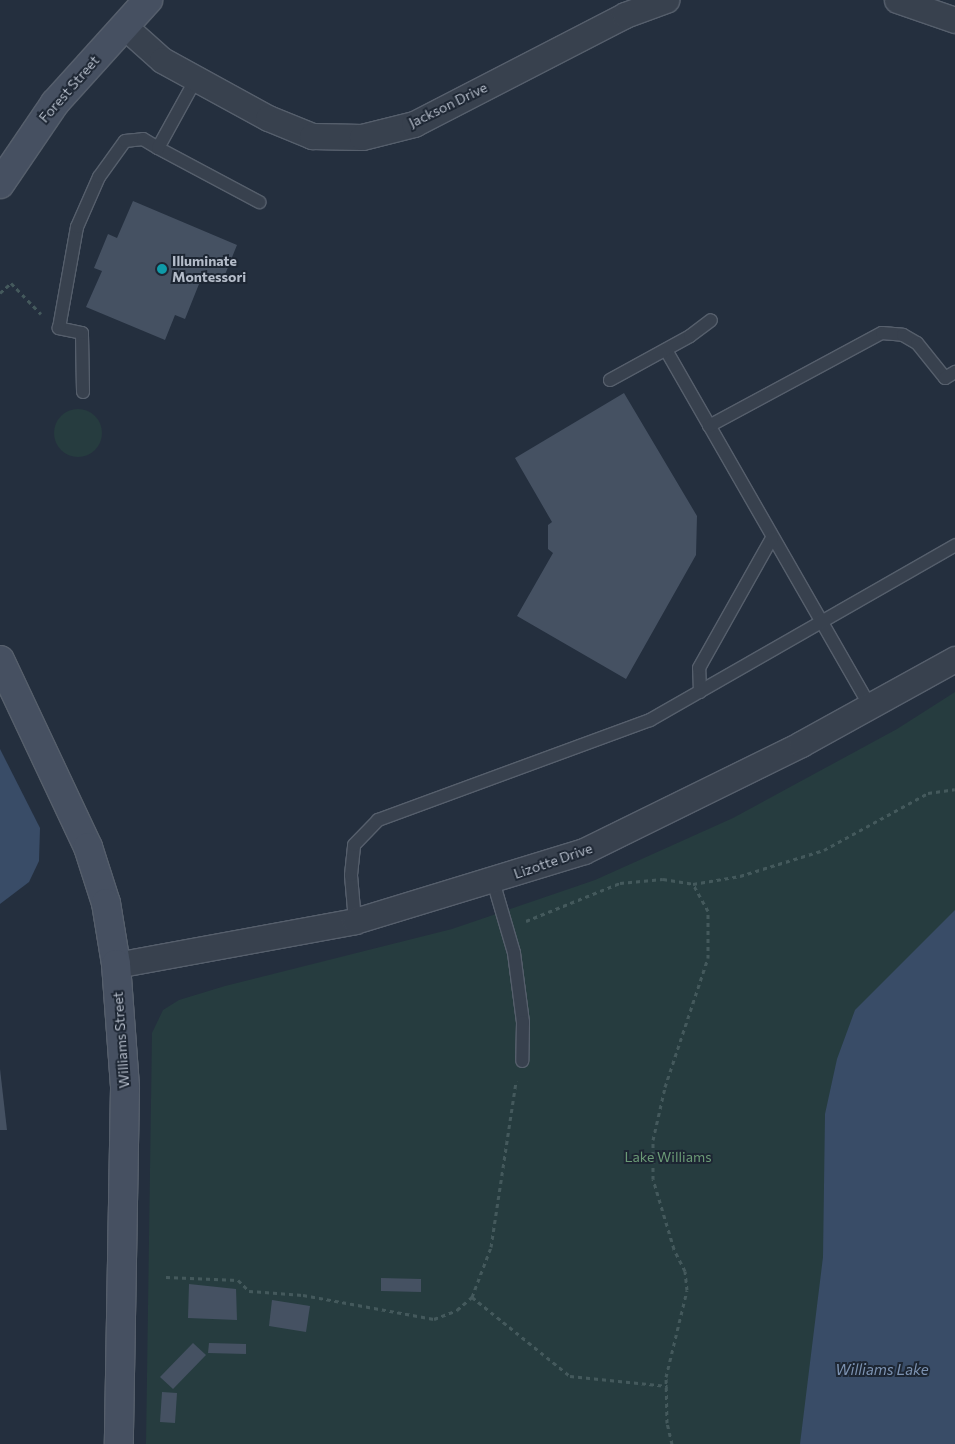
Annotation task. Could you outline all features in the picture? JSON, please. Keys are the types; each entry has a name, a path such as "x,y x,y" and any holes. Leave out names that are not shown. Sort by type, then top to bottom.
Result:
{"main road":[{"name":"Forest Street","path":"0,184 42,120 148,0"},
{"name":"Williams Street","path":"0,660 88,847 106,903 116,965 125,1088 119,1444"}],"street":[{"name":"Jackson Drive","path":"124,26 162,60 196,79 312,136 362,137 414,124 625,15 666,0"},
{"path":"896,0 955,20"},
{"name":"Lizotte Drive","path":"116,965 355,921 494,881 584,851 870,706 955,659"}],"lane":[{"path":"158,148 196,79"},
{"path":"83,392 82,333 59,328 77,227 99,178 125,141 143,139 259,202"},
{"path":"610,380 666,350 711,320"},
{"path":"709,426 882,332 903,335 918,343 945,378 955,372"},
{"path":"666,350 821,624 870,706"},
{"path":"700,692 700,668 772,538"},
{"path":"355,921 351,875 354,845 378,820 650,720 821,624 955,545"},
{"path":"494,881 506,926 523,1022 522,1061"}],"path":[{"path":"0,293 12,283 38,313 61,318"},
{"path":"506,926 538,918 620,883 663,879 693,884 740,876 824,850 928,793 955,789"},
{"path":"672,1444 667,1423 667,1386 687,1290 686,1271 666,1225 653,1178 653,1140 665,1087 708,958 708,911 693,884"},
{"path":"166,1277 238,1280 249,1291 303,1295 434,1319 458,1310 472,1297 491,1247 512,1097 522,1061"},
{"path":"472,1297 570,1376 667,1386"}],"green space":[{"path":"73,409 83,409 92,413 98,419 101,424 101,442 92,453 83,457 73,457 64,453 58,447 54,438 54,428 58,419 64,413"},
{"name":"Lake Williams","path":"955,692 955,1444 146,1444 152,1033 163,1010 179,1000 225,986 452,929 595,880 733,818 897,729"}],"water":[{"path":"0,749 40,828 39,861 29,882 0,904"},
{"name":"Williams Lake","path":"955,910 955,1444 800,1444 823,1257 825,1114 837,1059 855,1010"}],"building":[{"name":"Illuminate Montessori","path":"133,201 237,245 222,282 203,274 185,319 175,315 165,340 86,307 102,271 94,268 108,234 117,238"},
{"path":"624,393 697,516 696,555 626,679 517,616 553,553 548,549 548,525 552,522 515,458"},
{"path":"0,1069 7,1130 0,1130"},
{"path":"381,1278 421,1279 421,1292 381,1291"},
{"path":"189,1284 236,1289 237,1320 188,1318"},
{"path":"272,1300 310,1306 306,1332 269,1326"},
{"path":"193,1343 206,1355 173,1389 160,1377"},
{"path":"209,1343 246,1344 246,1354 208,1353"},
{"path":"162,1392 177,1393 175,1423 160,1422"}],"place":[{"name":"Illuminate Montessori","path":"162,269"}]}
